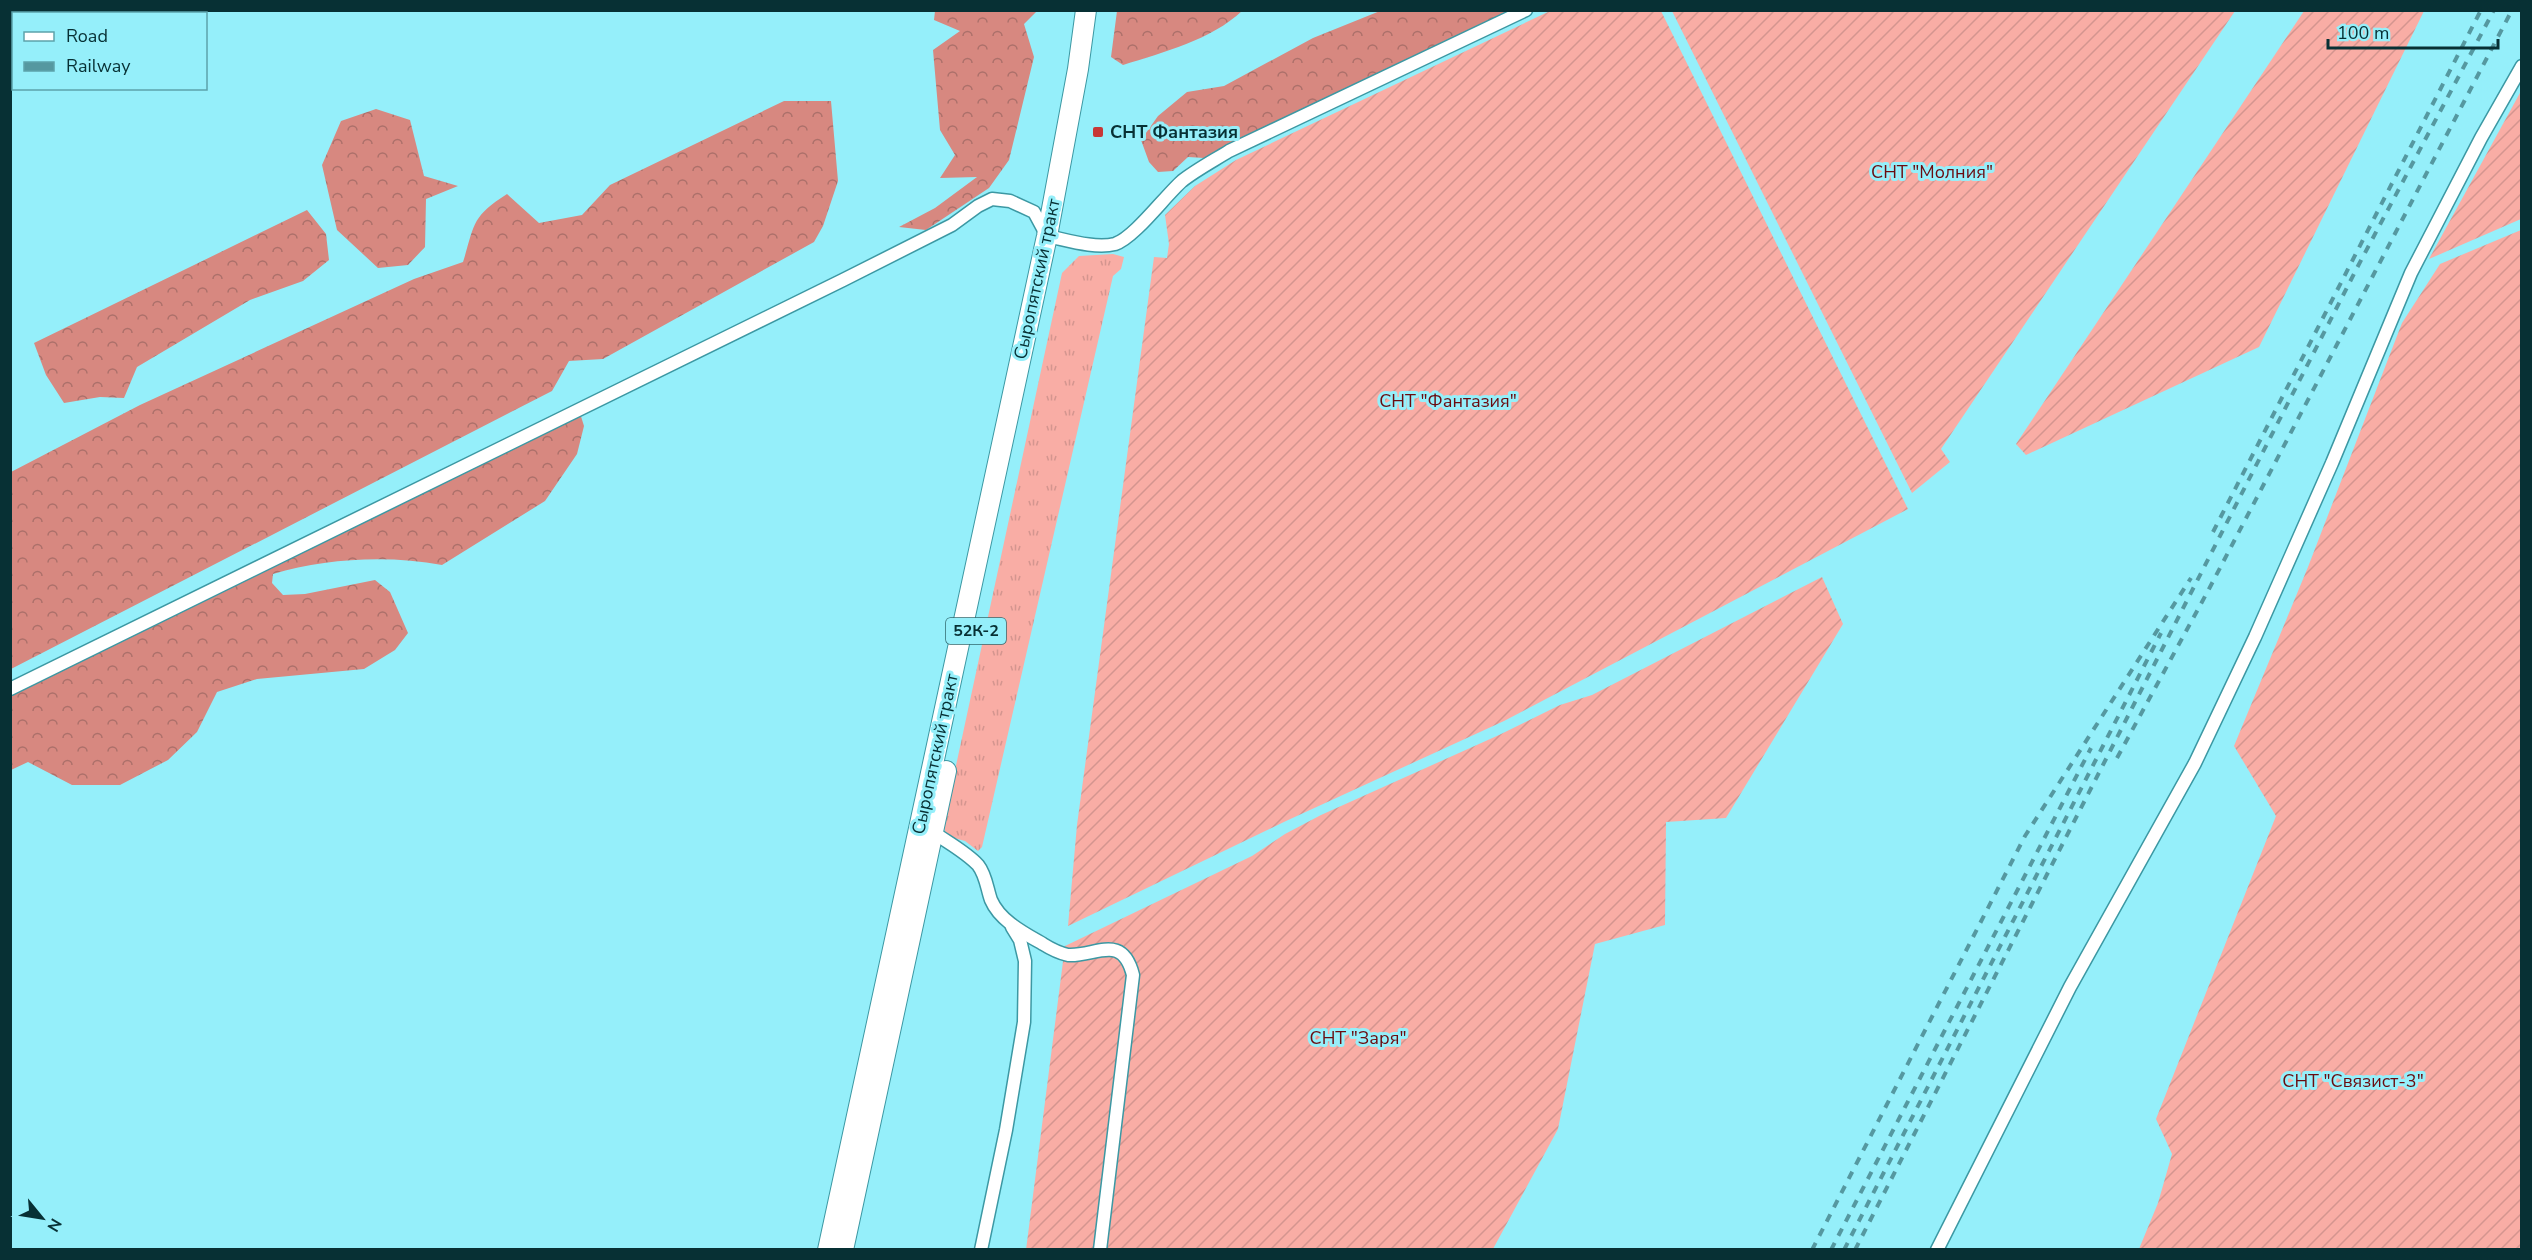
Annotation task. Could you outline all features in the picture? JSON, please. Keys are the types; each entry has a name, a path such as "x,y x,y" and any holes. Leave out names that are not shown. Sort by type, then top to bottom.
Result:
{"main road":[{"name":"Сыропятский тракт","path":"843,1250 933,832 1053,237 1086,10"},
{"name":"Сыропятский тракт","path":"828,1250 1091,70 1098,10"}],"street":[{"path":"10,689 843,280 952,225 992,199 1010,201 1034,212 1053,237 1103,245 1124,240 1164,197 1185,179 1229,151 1526,10"},
{"path":"1937,1250 2070,987 2195,763 2255,637 2327,474 2411,273 2481,138 2522,66"},
{"path":"933,832 978,866 996,909 1010,924 1020,940 1025,961 1024,1022 1006,1130 981,1250"},
{"path":"1010,924 1058,952 1071,955 1098,949 1112,950 1122,954 1130,963 1133,975 1100,1250"}],"green space":[{"path":"1117,10 1242,11 1230,21 1202,37 1123,65 1111,57"},
{"path":"935,11 1037,11 1024,24 1034,57 1009,160 989,188 926,230 899,227 935,208 977,177 940,178 955,155 940,130 933,50 960,31 934,20"},
{"path":"1380,11 1509,11 1204,158 1188,157 1173,171 1158,172 1149,162 1141,140 1158,116 1187,92 1224,86 1313,38"},
{"name":"СНТ \"Фантазия\"","path":"1550,11 1661,11 1908,509 1504,721 1286,821 1068,926 1077,825 1154,257 1167,258 1169,244 1165,215 1195,186 1236,160"},
{"name":"СНТ \"Молния\"","path":"1672,11 2235,11 1941,449 1950,462 1912,493"},
{"path":"2304,11 2424,11 2259,347 2026,455 2016,444"},
{"path":"2521,91 2521,219 2429,259"},
{"path":"784,101 831,101 838,181 823,226 814,242 603,359 569,361 552,391 11,669 11,472 140,405 414,279 463,262 476,222 487,209 507,194 539,223 582,215 610,185"},
{"path":"376,109 410,120 424,176 458,186 426,199 425,247 408,265 378,268 337,230 322,165 341,121"},
{"path":"307,210 326,234 329,260 303,281 250,300 137,367 124,398 100,397 64,403 46,375 34,343"},
{"name":"СНТ \"Связист-3\"","path":"2521,230 2521,1249 2139,1249 2158,1203 2172,1154 2156,1119 2276,816 2234,746 2308,567 2402,323 2440,264"},
{"path":"1113,254 1124,257 1121,269 1113,276 982,847 978,851 965,841 947,836 943,826 1062,273 1079,256"},
{"path":"579,410 584,426 577,454 545,501 442,565 379,559 336,561 273,574 272,583 283,595 305,594 375,580 390,592 408,633 395,650 364,669 257,679 217,692 197,732 168,760 120,785 72,785 28,762 11,770 11,691"},
{"name":"СНТ \"Заря\"","path":"1822,577 1843,624 1726,818 1666,822 1665,925 1595,944 1558,1129 1493,1249 1026,1250 1065,946 1252,856 1285,834 1321,815 1560,705 1592,695"}],"railway":[{"path":"2213,532 2481,10"},
{"path":"1855,1250 2358,266 2494,10"},
{"path":"2117,758 2209,589 2512,10"},
{"path":"1812,1250 2025,836 2191,578"},
{"path":"1844,1250 2161,633"},
{"path":"1831,1250 2091,748"}],"place":[{"name":"СНТ Фантазия","path":"1098,132"}]}
